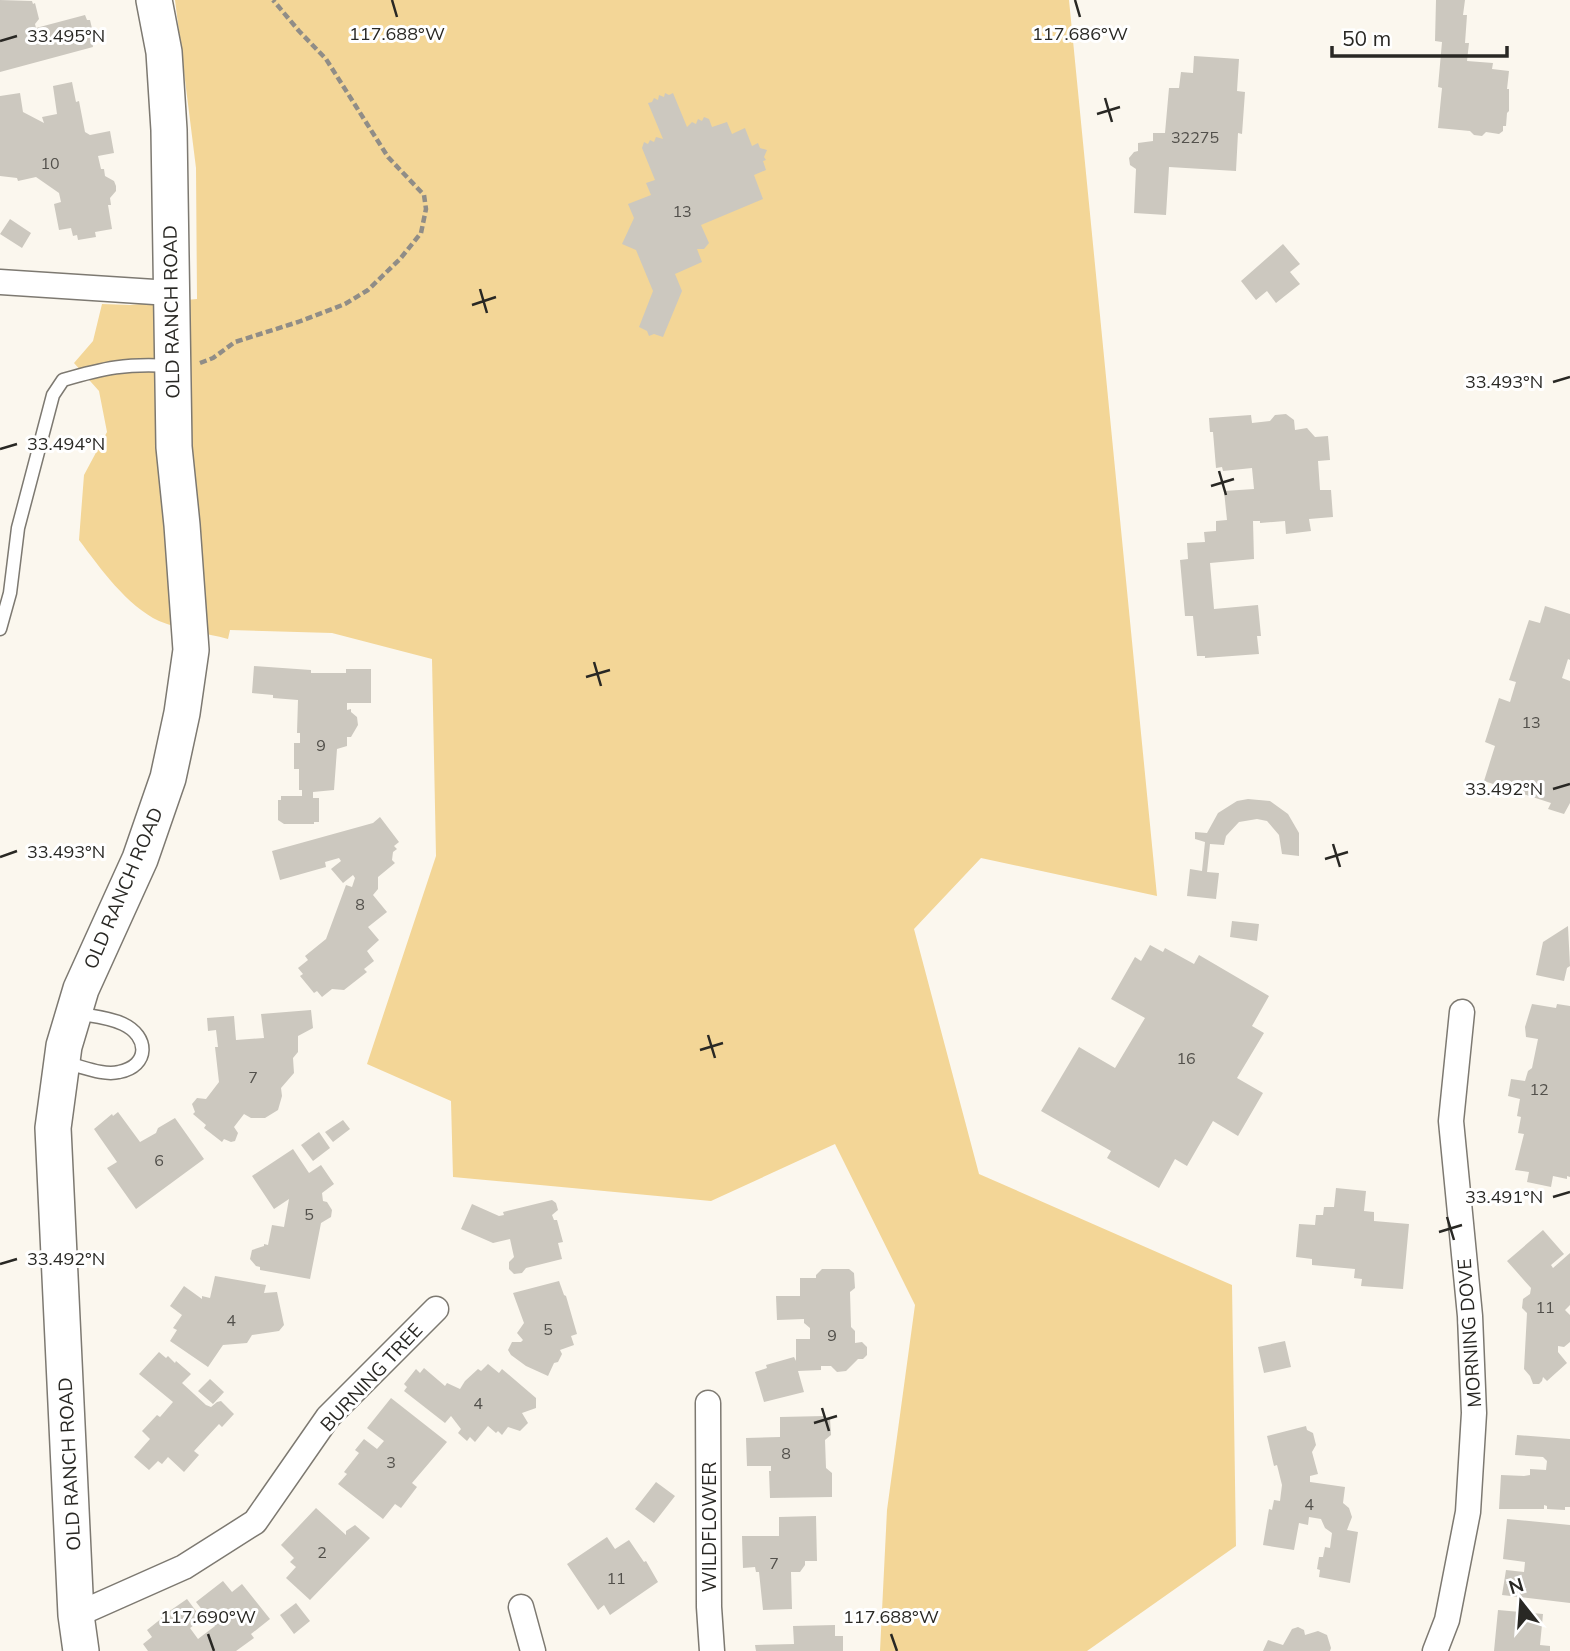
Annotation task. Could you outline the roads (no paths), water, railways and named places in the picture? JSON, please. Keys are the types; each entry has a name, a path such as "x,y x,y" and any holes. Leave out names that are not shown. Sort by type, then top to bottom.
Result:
{"street":[{"name":"OLD RANCH ROAD","path":"81,1651 76,1615 53,1128 62,1062 80,989 140,859 168,778 183,713 191,650 174,447 169,130 164,52 154,0"},
{"path":"0,282 170,293"},
{"name":"MORNING DOVE","path":"1435,1651 1447,1620 1468,1512 1474,1413 1470,1316 1451,1121 1462,1012"},
{"name":"BURNING TREE","path":"76,1615 184,1567 255,1522 328,1417 436,1309"},
{"name":"WILDFLOWER","path":"708,1404 709,1607 712,1651"},
{"path":"521,1607 533,1651"}],"lane":[{"path":"0,629 10,593 21,517 53,395 63,380 104,368 136,364 171,366"},
{"path":"62,1062 119,1073 136,1064 142,1058 144,1050 130,1028 120,1022 74,1013"}]}
